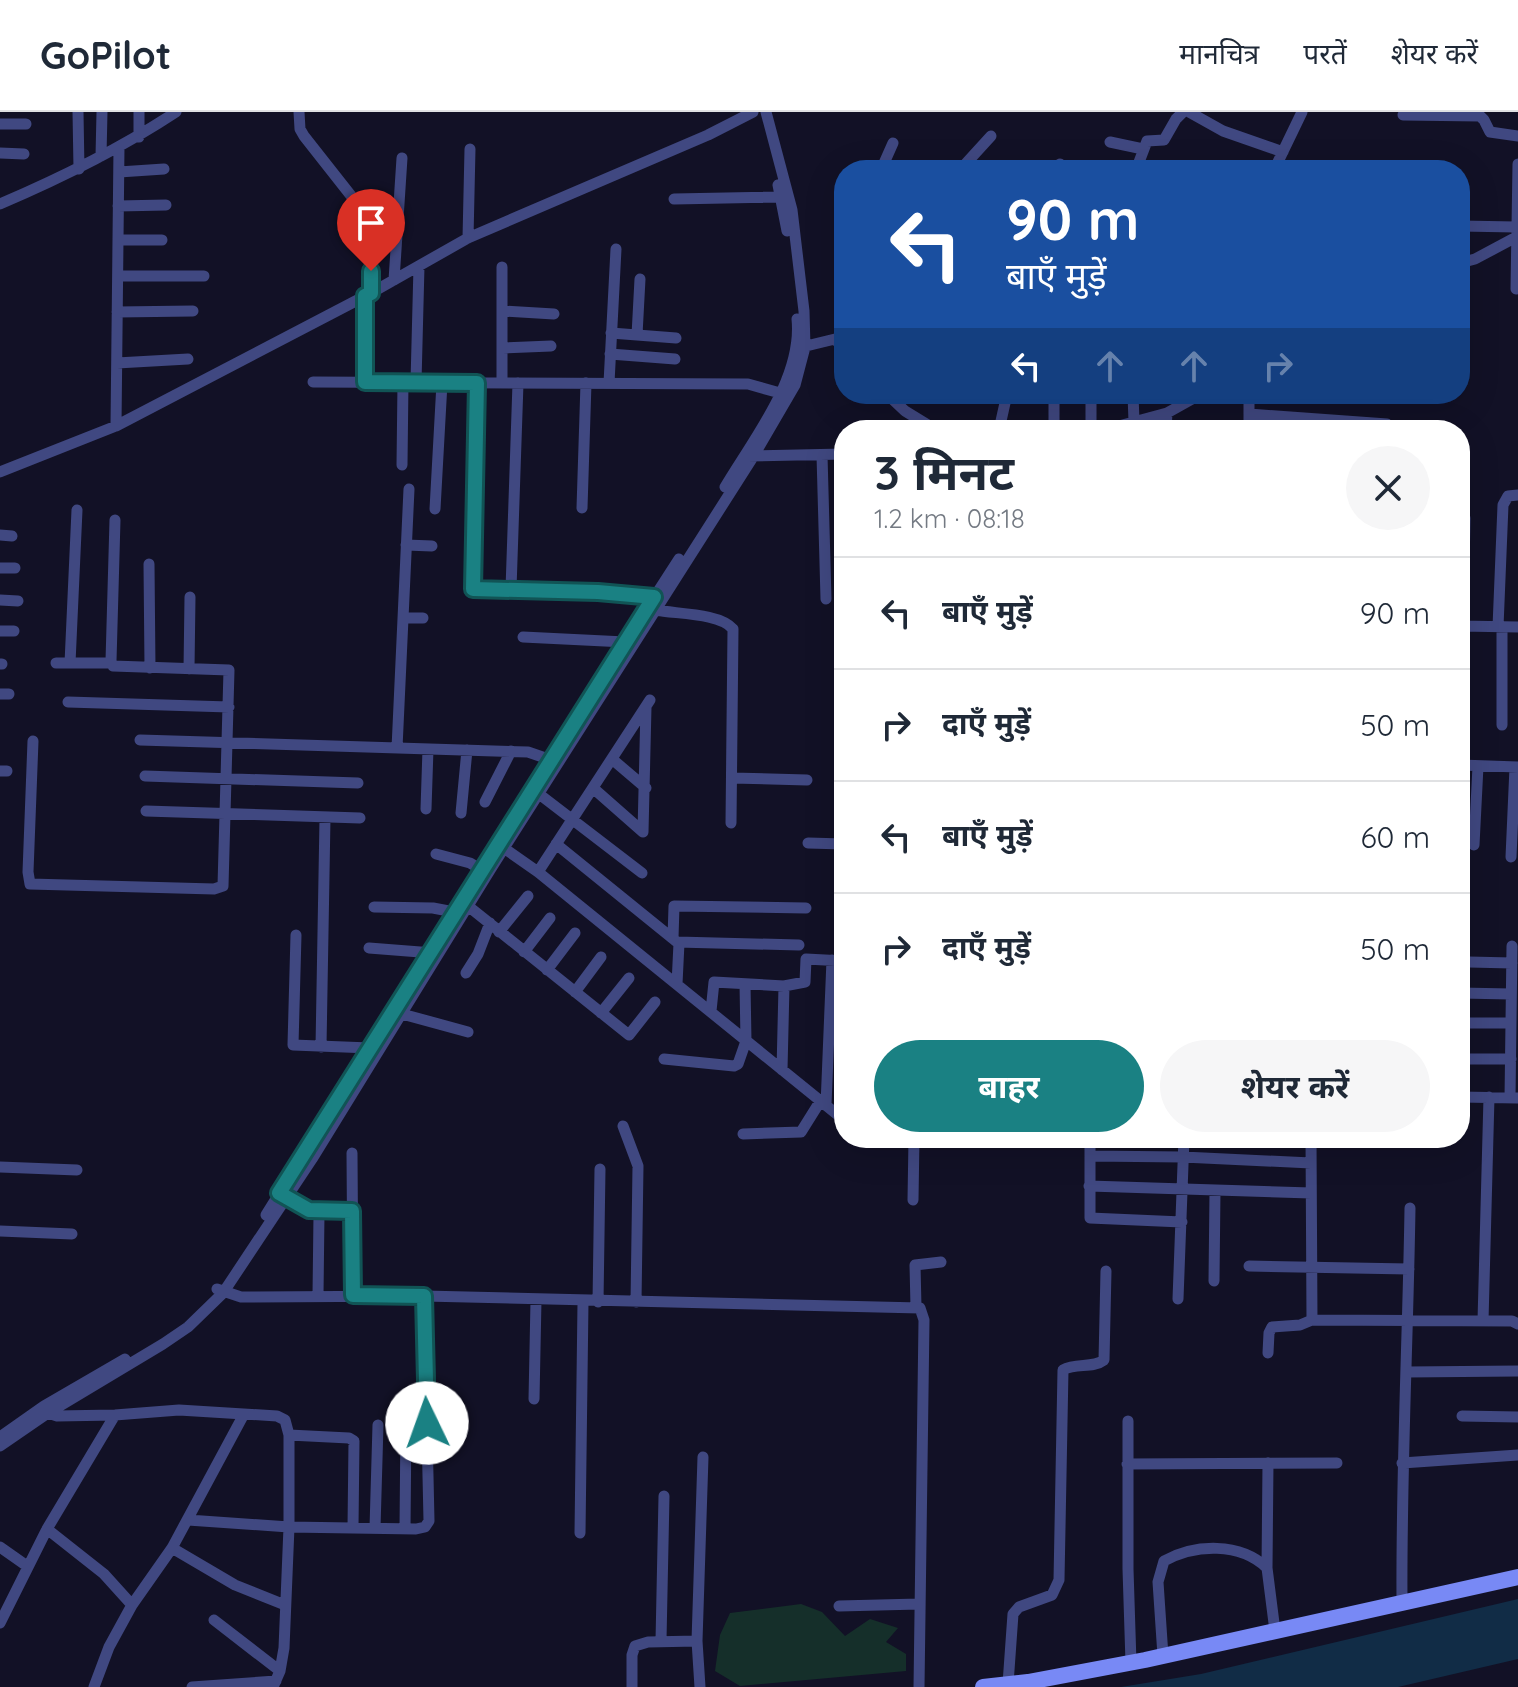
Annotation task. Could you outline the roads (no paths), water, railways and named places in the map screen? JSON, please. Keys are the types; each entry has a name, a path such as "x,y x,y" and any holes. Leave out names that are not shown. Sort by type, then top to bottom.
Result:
{"street":[{"path":"78,112 79,169"},
{"path":"101,156 102,112"},
{"path":"139,112 139,137"},
{"path":"0,204 79,169 139,137 175,112"},
{"path":"299,112 300,129 304,136 367,216 365,382"},
{"path":"0,472 116,426 468,238 756,112 781,197 801,347 748,456"},
{"path":"0,1437 188,1327 220,1291 401,1009 625,647 795,385 804,311 792,210 766,112"},
{"path":"1281,160 1302,112"},
{"path":"1139,160 1150,139 1164,140 1183,113 1283,152"},
{"path":"1403,115 1483,117 1490,132 1518,136"},
{"path":"0,124 26,124"},
{"path":"969,160 991,136"},
{"path":"1110,142 1143,149"},
{"path":"885,160 893,143"},
{"path":"116,426 119,147"},
{"path":"468,238 470,149"},
{"path":"0,153 24,154"},
{"path":"394,280 402,158"},
{"path":"1516,289 1518,164"},
{"path":"119,172 164,169"},
{"path":"674,199 781,197"},
{"path":"118,206 166,205"},
{"path":"1470,227 1516,233"},
{"path":"1470,260 1516,233"},
{"path":"118,240 162,240"},
{"path":"609,383 616,249"},
{"path":"402,465 419,266"},
{"path":"502,267 502,383"},
{"path":"118,276 204,276"},
{"path":"637,335 640,279"},
{"path":"117,312 193,311"},
{"path":"503,311 554,314"},
{"path":"611,333 676,338"},
{"path":"801,347 834,337"},
{"path":"503,348 551,346"},
{"path":"610,354 675,359"},
{"path":"117,363 188,359"},
{"path":"313,382 748,384 780,393"},
{"path":"435,509 442,383"},
{"path":"477,383 473,589 659,597"},
{"path":"511,589 518,383"},
{"path":"582,508 586,383"},
{"path":"898,404 920,420"},
{"path":"1141,420 1167,413 1183,404"},
{"path":"1249,404 1249,420"},
{"path":"1167,413 1167,420"},
{"path":"1249,414 1332,420"},
{"path":"748,456 834,454"},
{"path":"822,455 826,599"},
{"path":"397,748 409,489"},
{"path":"1502,725 1500,627 1503,505 1508,496 1518,495"},
{"path":"70,663 77,510"},
{"path":"111,663 115,520"},
{"path":"406,545 432,546"},
{"path":"149,564 150,668"},
{"path":"0,568 15,568"},
{"path":"189,669 190,597"},
{"path":"625,647 656,610 659,597"},
{"path":"0,600 18,601"},
{"path":"656,610 718,619 733,629 731,823"},
{"path":"403,618 423,618"},
{"path":"1470,626 1518,627"},
{"path":"0,631 14,631"},
{"path":"523,637 625,647"},
{"path":"33,741 30,884 221,888 224,883 229,670 56,663"},
{"path":"68,702 229,707"},
{"path":"538,872 648,703 643,832 593,788"},
{"path":"140,740 533,752 555,761"},
{"path":"426,809 428,749"},
{"path":"461,813 467,750"},
{"path":"485,802 511,751"},
{"path":"612,759 646,788"},
{"path":"501,846 539,794 555,761"},
{"path":"1470,766 1517,767 1511,857"},
{"path":"1474,845 1478,766"},
{"path":"145,776 358,783"},
{"path":"732,778 807,780"},
{"path":"539,794 642,873"},
{"path":"146,811 360,818"},
{"path":"321,1047 325,818"},
{"path":"808,843 834,844"},
{"path":"556,844 676,940 799,945"},
{"path":"501,846 538,872 834,1111"},
{"path":"436,854 459,859 485,871"},
{"path":"466,973 495,928 528,896"},
{"path":"434,953 454,912 465,904"},
{"path":"465,904 629,1035 655,1002"},
{"path":"677,984 674,906 806,908"},
{"path":"374,907 433,908 454,912"},
{"path":"524,952 550,918"},
{"path":"547,970 575,933"},
{"path":"296,935 292,1043 369,1056"},
{"path":"1470,1097 1514,1098 1511,1059 1512,946"},
{"path":"369,948 434,953"},
{"path":"575,992 601,957"},
{"path":"711,1011 714,982 784,986 805,982 806,959 834,960"},
{"path":"1470,962 1512,963"},
{"path":"601,1013 629,978"},
{"path":"664,1059 734,1066 741,1060 746,1041 745,984"},
{"path":"782,1070 784,986"},
{"path":"1470,993 1511,994"},
{"path":"743,1134 801,1132 824,1102 834,1001"},
{"path":"401,1009 468,1032"},
{"path":"1470,1023 1511,1023"},
{"path":"1470,1059 1511,1059"},
{"path":"1483,1321 1489,1097"},
{"path":"623,1126 638,1166 636,1302"},
{"path":"913,1200 914,1148"},
{"path":"1090,1148 1090,1218 1182,1222"},
{"path":"1178,1299 1183,1148"},
{"path":"1311,1148 1312,1320"},
{"path":"352,1153 353,1295"},
{"path":"1090,1156 1311,1163"},
{"path":"0,1167 77,1170"},
{"path":"598,1302 600,1169"},
{"path":"1089,1186 1311,1193"},
{"path":"1214,1281 1215,1191"},
{"path":"283,1195 300,1206 320,1212 352,1211"},
{"path":"1402,1603 1402,1463 1410,1208"},
{"path":"318,1295 320,1212"},
{"path":"0,1231 72,1234"},
{"path":"916,1307 915,1265 941,1262"},
{"path":"1249,1266 1409,1269"},
{"path":"1008,1684 1013,1614 1019,1607 1052,1595 1059,1580 1063,1370 1072,1366 1093,1366 1104,1360 1106,1271"},
{"path":"220,1291 241,1297 424,1296 583,1302 916,1307 923,1311 924,1316 919,1687"},
{"path":"188,1520 289,1527 425,1527 429,1521 424,1296"},
{"path":"534,1399 536,1300"},
{"path":"580,1533 583,1302"},
{"path":"1268,1353 1272,1327 1300,1325 1312,1320 1518,1324"},
{"path":"1407,1372 1518,1371"},
{"path":"46,1410 57,1416 179,1410 283,1418 289,1435 289,1527 283,1660 276,1680"},
{"path":"0,1446 46,1410"},
{"path":"0,1623 47,1529 115,1415"},
{"path":"94,1687 109,1647 132,1605 172,1548 243,1416"},
{"path":"1462,1416 1518,1417"},
{"path":"405,1529 406,1421"},
{"path":"1128,1421 1131,1663"},
{"path":"375,1528 378,1425"},
{"path":"289,1435 349,1438 354,1441 353,1528"},
{"path":"1402,1463 1518,1455"},
{"path":"700,1687 697,1641 703,1457"},
{"path":"1268,1463 1267,1568 1275,1631"},
{"path":"1127,1464 1337,1463"},
{"path":"661,1641 664,1496"},
{"path":"47,1529 104,1574 132,1605"},
{"path":"0,1547 27,1566"},
{"path":"172,1548 235,1585 285,1605"},
{"path":"1163,1656 1158,1582 1164,1561 1207,1550 1234,1549 1252,1556 1267,1568"},
{"path":"983,1687 1131,1663 1518,1577"},
{"path":"839,1606 919,1604"},
{"path":"214,1620 276,1680"},
{"path":"632,1687 635,1646 661,1641 697,1641"},
{"path":"192,1687 276,1680"}],"water":[{"path":"1518,1599 1518,1659 1398,1687 1121,1687 1201,1674"}]}
